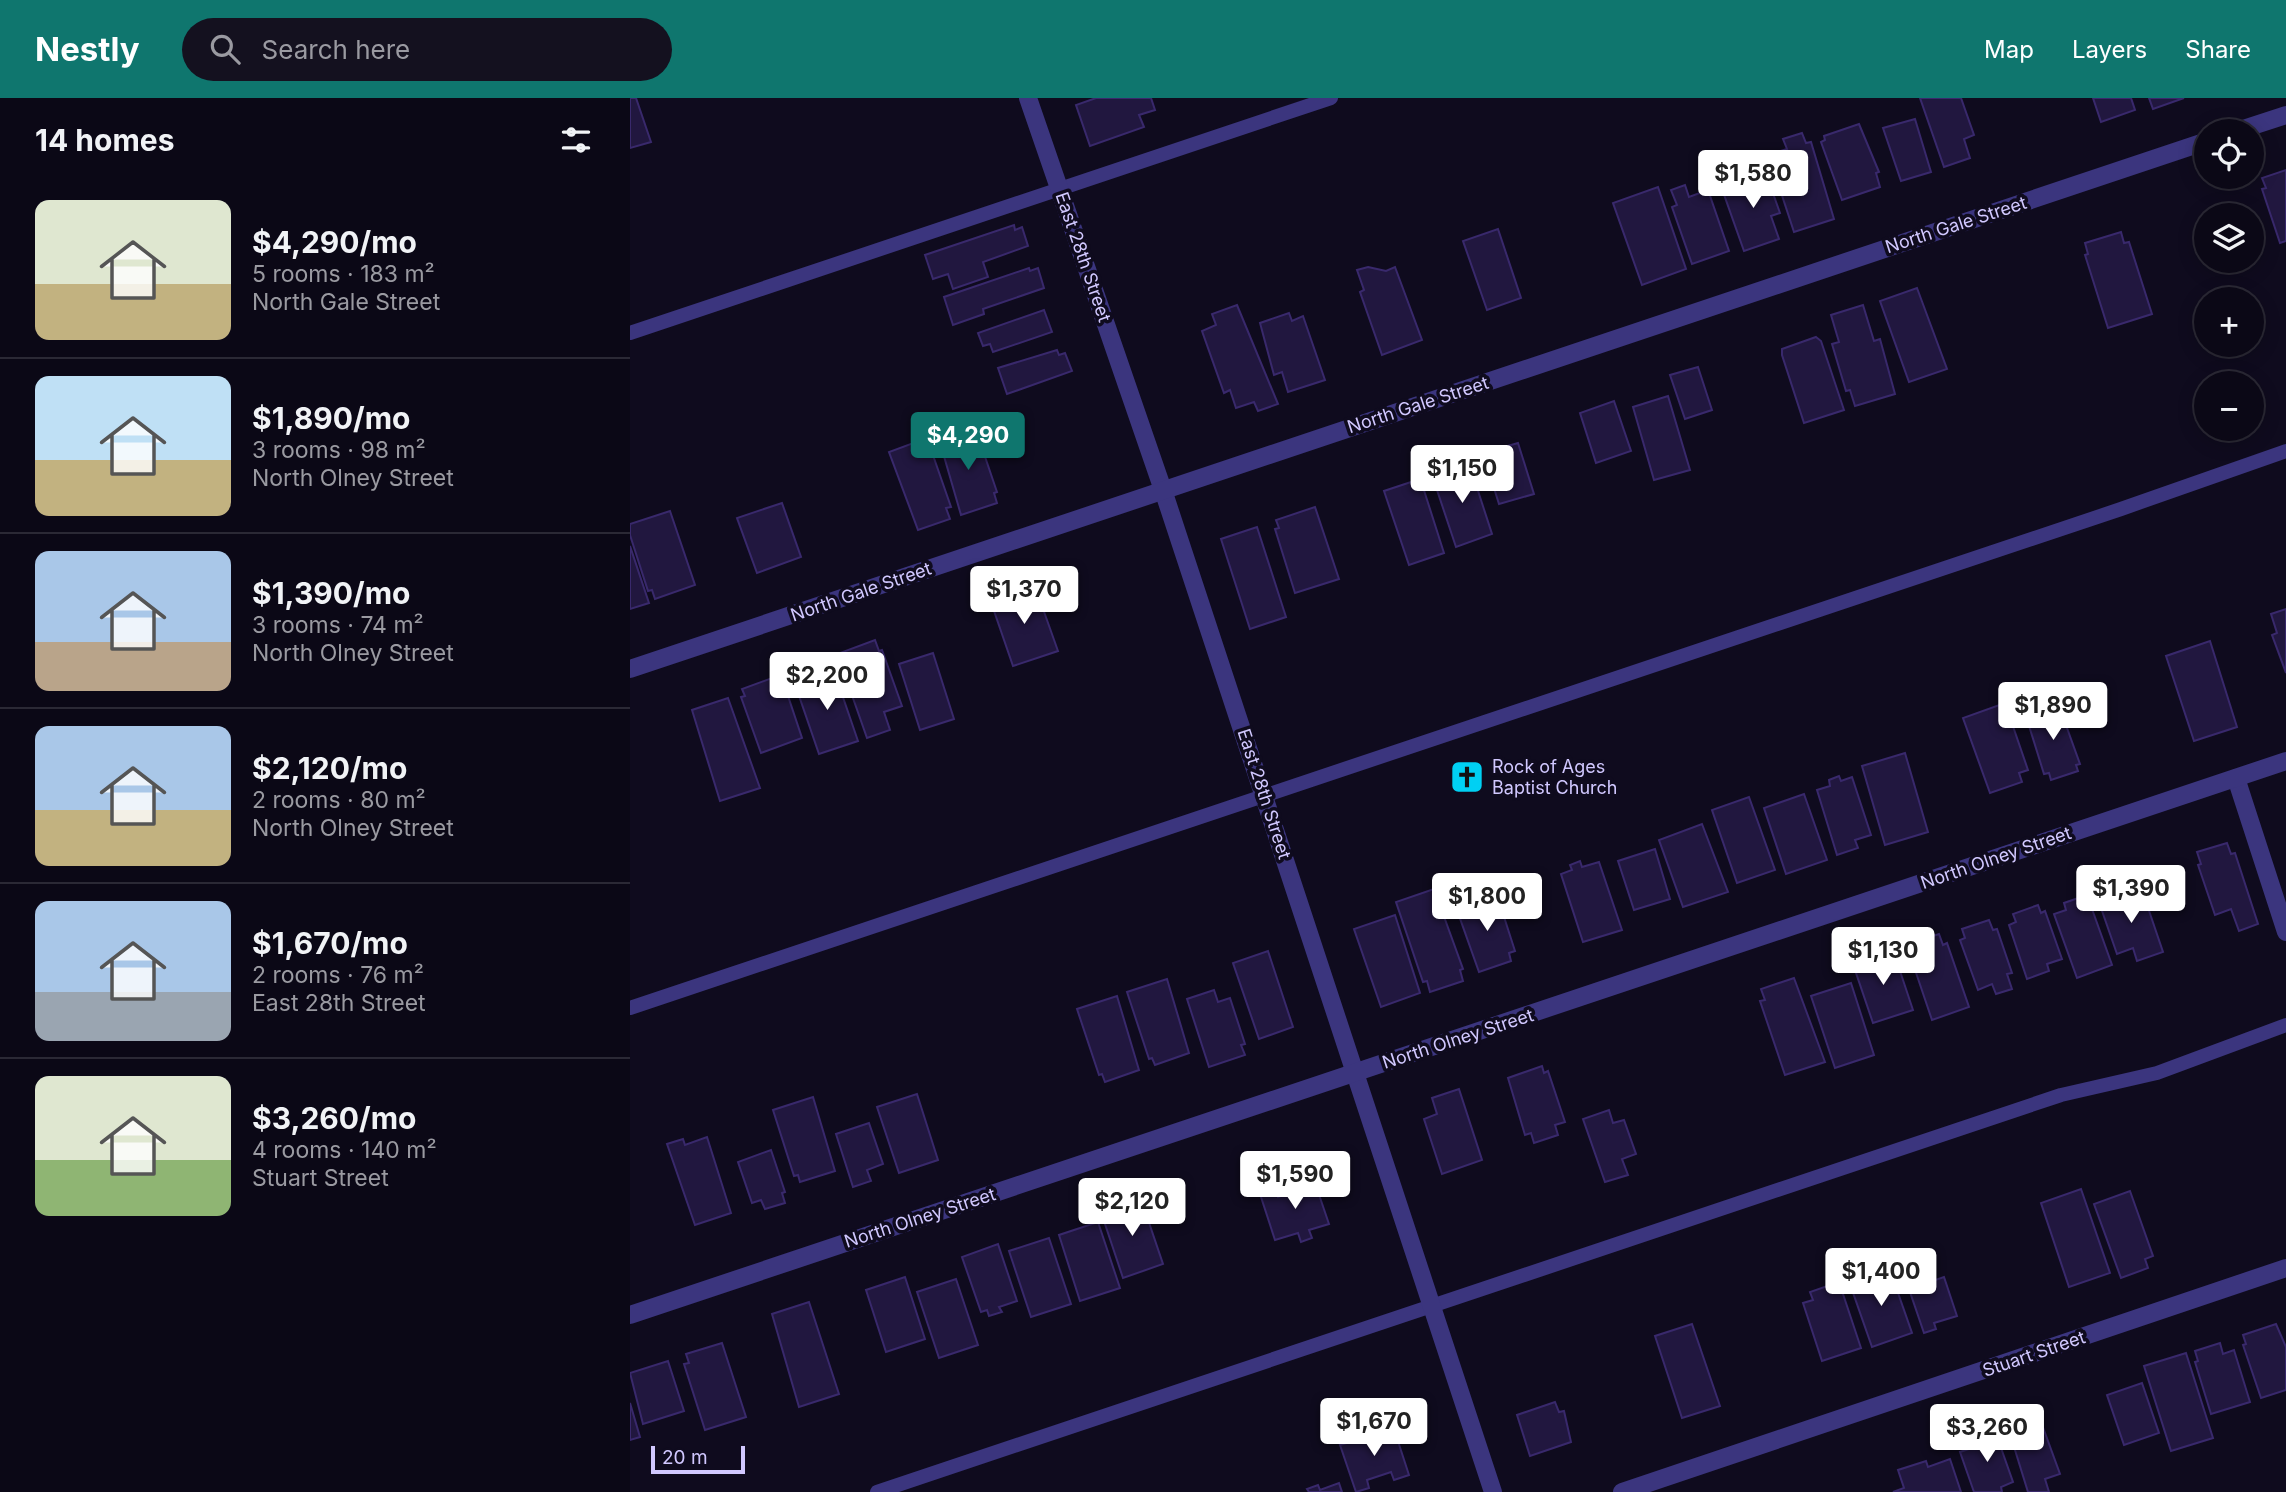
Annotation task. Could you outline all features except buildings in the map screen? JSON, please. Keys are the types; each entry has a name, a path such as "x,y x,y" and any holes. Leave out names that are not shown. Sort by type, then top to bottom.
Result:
{"street":[{"name":"East 28th Street","path":"1028,98 1163,490 1357,1072 1493,1492"},
{"path":"2264,122 2286,115"},
{"name":"North Gale Street","path":"630,670 2194,145"},
{"name":"North Olney Street","path":"630,1315 2286,761"},
{"path":"2236,778 2286,932"},
{"name":"Stuart Street","path":"1622,1492 2286,1268"}],"lane":[{"path":"630,334 1331,98"},
{"path":"630,1008 2121,509 2286,451"},
{"path":"877,1492 2061,1095 2157,1073 2286,1025"}],"place":[{"name":"Rock of Ages Baptist Church","path":"1467,777"}]}
